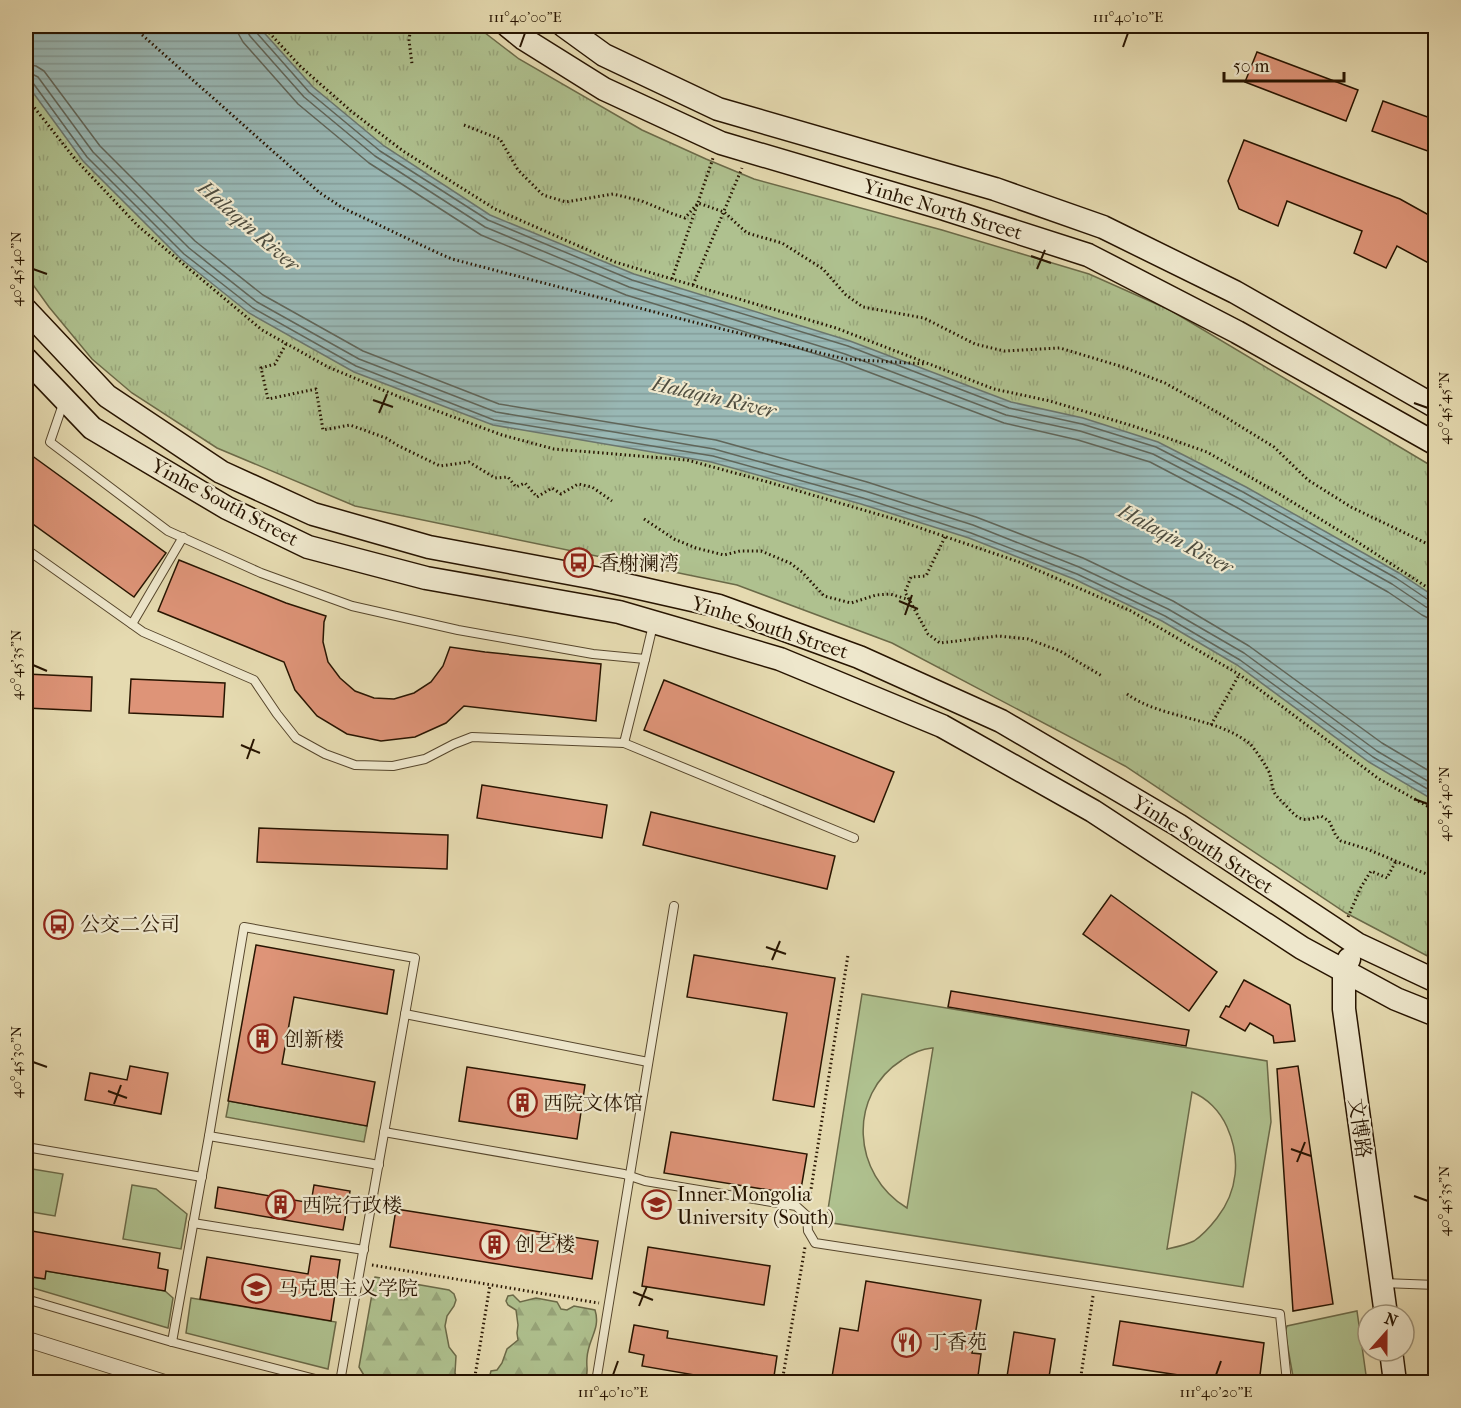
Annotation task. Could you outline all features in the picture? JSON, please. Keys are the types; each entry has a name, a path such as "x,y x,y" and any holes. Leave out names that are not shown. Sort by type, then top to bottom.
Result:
{"main road":[{"name":"Yinhe North Street","path":"508,26 524,39 604,89 719,142 945,208 1088,255 1237,332 1436,444"},
{"name":"Yinhe North Street","path":"564,26 604,55 718,109 995,189 1103,227 1235,292 1436,407"},
{"name":"Yinhe South Street","path":"26,310 107,396 221,472 313,514 429,548 596,578 719,606 859,657 1001,721 1178,825 1357,945 1436,981"},
{"name":"Yinhe South Street","path":"26,359 92,428 227,507 308,547 426,578 619,612 780,659 942,726 1092,811 1302,948 1396,999 1436,1015"},
{"name":"文博路","path":"1357,945 1344,970 1344,1009 1384,1303"},
{"path":"1392,1363 1395,1383"}],"street":[{"path":"26,1339 163,1383"}],"lane":[{"path":"65,399 50,442 168,531 261,573 352,606 469,632 593,654 645,659"},
{"path":"132,624 183,537"},
{"path":"26,549 143,632 254,680 276,714 296,738 325,754 355,765 393,766 425,759 471,737 624,743 854,838"},
{"path":"624,743 654,622"},
{"path":"596,1383 674,906"},
{"path":"172,1342 244,927 415,958 340,1383"},
{"path":"405,1014 648,1062"},
{"path":"384,1132 630,1176 645,1181 796,1206 807,1216 808,1231 815,1242 1280,1314 1287,1383"},
{"path":"209,1136 379,1165"},
{"path":"26,1147 202,1177"},
{"path":"194,1223 364,1250"},
{"path":"1382,1283 1436,1284"},
{"path":"26,1299 172,1342 327,1383"}],"path":[{"path":"132,26 320,193 343,208 452,259 678,318 845,358 930,365"},
{"path":"263,26 301,67 351,111 403,151 495,209 615,262 836,328 994,389 1071,407 1207,452 1436,593"},
{"path":"411,26 408,40 412,64"},
{"path":"26,97 75,159 138,226 262,330 328,367 402,398 502,435 554,449 687,460 894,519 1019,562 1131,611 1240,675 1380,779 1436,811"},
{"path":"464,125 500,139 518,170 543,195 566,202 613,194 642,201 685,218 698,203"},
{"path":"672,279 719,142"},
{"path":"693,285 749,152"},
{"path":"698,203 724,212 747,233 783,243 823,269 846,295 863,307 924,318 975,344 1004,351 1060,348 1123,367 1165,383 1274,447 1308,480 1351,507 1436,548"},
{"path":"286,344 275,364 261,368 268,399 316,389 322,430 350,424 387,438 440,466 469,462 495,478 508,477 516,487 525,483 537,497 552,488 561,494 578,484 592,487 612,501"},
{"path":"644,519 674,539 696,548 724,555 740,551 761,551 790,563 802,572 824,596 851,603 876,595 890,594 910,600"},
{"path":"945,537 926,576 911,577 905,592 928,634 940,643 999,636 1028,639 1060,651 1102,676"},
{"path":"1210,725 1240,675"},
{"path":"1127,694 1135,700 1163,711 1229,730 1251,744 1269,772 1278,799 1296,816 1309,820 1321,816 1329,821 1341,841 1367,849 1436,879"},
{"path":"1347,918 1371,871 1387,878 1396,861"},
{"path":"807,1216 848,956"},
{"path":"782,1383 808,1231"},
{"path":"361,1263 609,1305"},
{"path":"474,1383 490,1285"},
{"path":"1080,1383 1095,1286"}],"green space":[{"path":"26,26 476,26 519,59 642,130 754,179 942,230 1089,274 1170,310 1435,468 1435,960 1346,913 1125,766 892,643 737,585 355,506 217,448 132,393 92,359 26,275"},
{"path":"862,994 1267,1061 1271,1122 1243,1287 826,1222","holes":["933,1048 907,1208 889,1194 875,1176 867,1156 863,1135 865,1114 872,1093 884,1075 909,1055","1192,1092 1208,1101 1224,1121 1234,1150 1235,1174 1224,1208 1209,1228 1194,1241 1167,1249"]},
{"path":"229,1101 367,1126 364,1142 226,1117"},
{"path":"26,1168 63,1174 55,1216 26,1211"},
{"path":"132,1185 156,1189 187,1214 181,1249 123,1239"},
{"path":"46,1271 165,1291 173,1298 168,1328 26,1286 26,1276 44,1279"},
{"path":"375,1277 449,1290 454,1294 456,1300 447,1316 445,1326 449,1347 456,1356 455,1373 459,1382 392,1382 365,1377 359,1367"},
{"path":"513,1295 520,1302 536,1298 557,1302 561,1309 567,1310 574,1306 595,1310 596,1323 588,1351 585,1382 488,1382 491,1371 497,1370 507,1349 518,1340 516,1310 506,1301 508,1296"},
{"path":"191,1298 336,1322 328,1369 186,1333"},
{"path":"1356,1311 1356,1363 1364,1363 1367,1382 1294,1382 1285,1332 1287,1326"}],"water":[{"name":"Halaqin River","path":"26,26 258,26 313,87 384,146 490,215 634,274 850,341 1011,402 1083,418 1158,442 1246,487 1399,573 1435,597 1435,801 1369,762 1237,665 1162,621 1074,579 969,538 861,504 711,462 493,425 354,372 249,313 180,258 83,161 26,83"}],"building":[{"path":"1257,52 1358,90 1346,121 1245,82"},
{"path":"1383,101 1436,120 1436,154 1372,131"},
{"path":"1244,140 1400,199 1436,219 1436,267 1397,246 1386,268 1354,253 1362,231 1287,201 1278,226 1239,209 1228,181"},
{"path":"31,455 166,553 134,597 26,519 26,463"},
{"path":"179,560 286,603 326,616 323,642 328,662 340,678 355,691 374,698 394,699 414,693 431,682 443,666 450,647 601,664 596,721 464,706 446,723 415,737 381,741 347,734 317,716 295,690 284,662 158,611"},
{"path":"26,674 92,677 91,711 26,708"},
{"path":"131,679 225,683 223,717 129,713"},
{"path":"664,680 894,772 874,822 644,730"},
{"path":"482,785 607,805 602,838 477,818"},
{"path":"651,812 835,856 827,889 643,845"},
{"path":"259,828 448,835 447,869 257,862"},
{"path":"1111,895 1217,972 1189,1011 1083,934"},
{"name":"创新楼","path":"256,945 394,970 387,1014 294,997 282,1064 375,1082 367,1126 228,1101"},
{"path":"694,955 835,978 814,1107 773,1100 787,1013 687,997"},
{"path":"1244,980 1290,1005 1295,1041 1274,1043 1273,1036 1250,1023 1245,1031 1220,1017 1226,1006 1229,1007"},
{"path":"951,991 1189,1030 1186,1046 948,1007"},
{"path":"130,1066 168,1073 161,1114 85,1100 90,1073 127,1080"},
{"path":"1298,1066 1333,1304 1293,1311 1277,1069"},
{"name":"西院文体馆","path":"467,1067 585,1085 577,1139 459,1121"},
{"path":"671,1132 807,1154 800,1195 664,1173"},
{"name":"西院行政楼","path":"314,1185 350,1191 343,1230 215,1208 218,1187 311,1203"},
{"name":"创艺楼","path":"396,1209 598,1241 592,1279 390,1247"},
{"path":"26,1230 160,1253 158,1268 168,1270 165,1291 46,1271 45,1279 26,1276"},
{"path":"648,1247 770,1266 764,1305 642,1286"},
{"path":"311,1256 340,1260 331,1321 200,1299 207,1257 308,1274"},
{"name":"丁香苑","path":"866,1281 981,1300 972,1353 981,1354 977,1383 831,1383 840,1328 858,1331"},
{"path":"1120,1321 1264,1343 1259,1383 1231,1383 1113,1365"},
{"path":"634,1325 668,1331 667,1338 777,1356 773,1383 741,1383 642,1366 644,1355 629,1352"},
{"path":"1014,1332 1055,1339 1048,1383 1006,1383"}],"place":[{"name":"香榭澜湾","path":"578,563"},
{"name":"公交二公司","path":"59,924"},
{"name":"创新楼","path":"263,1039"},
{"name":"西院文体馆","path":"522,1103"},
{"name":"西院行政楼","path":"281,1205"},
{"name":"Inner Mongolia University (South)","path":"656,1205"},
{"name":"创艺楼","path":"494,1244"},
{"name":"马克思主义学院","path":"257,1288"},
{"name":"丁香苑","path":"906,1342"}]}
